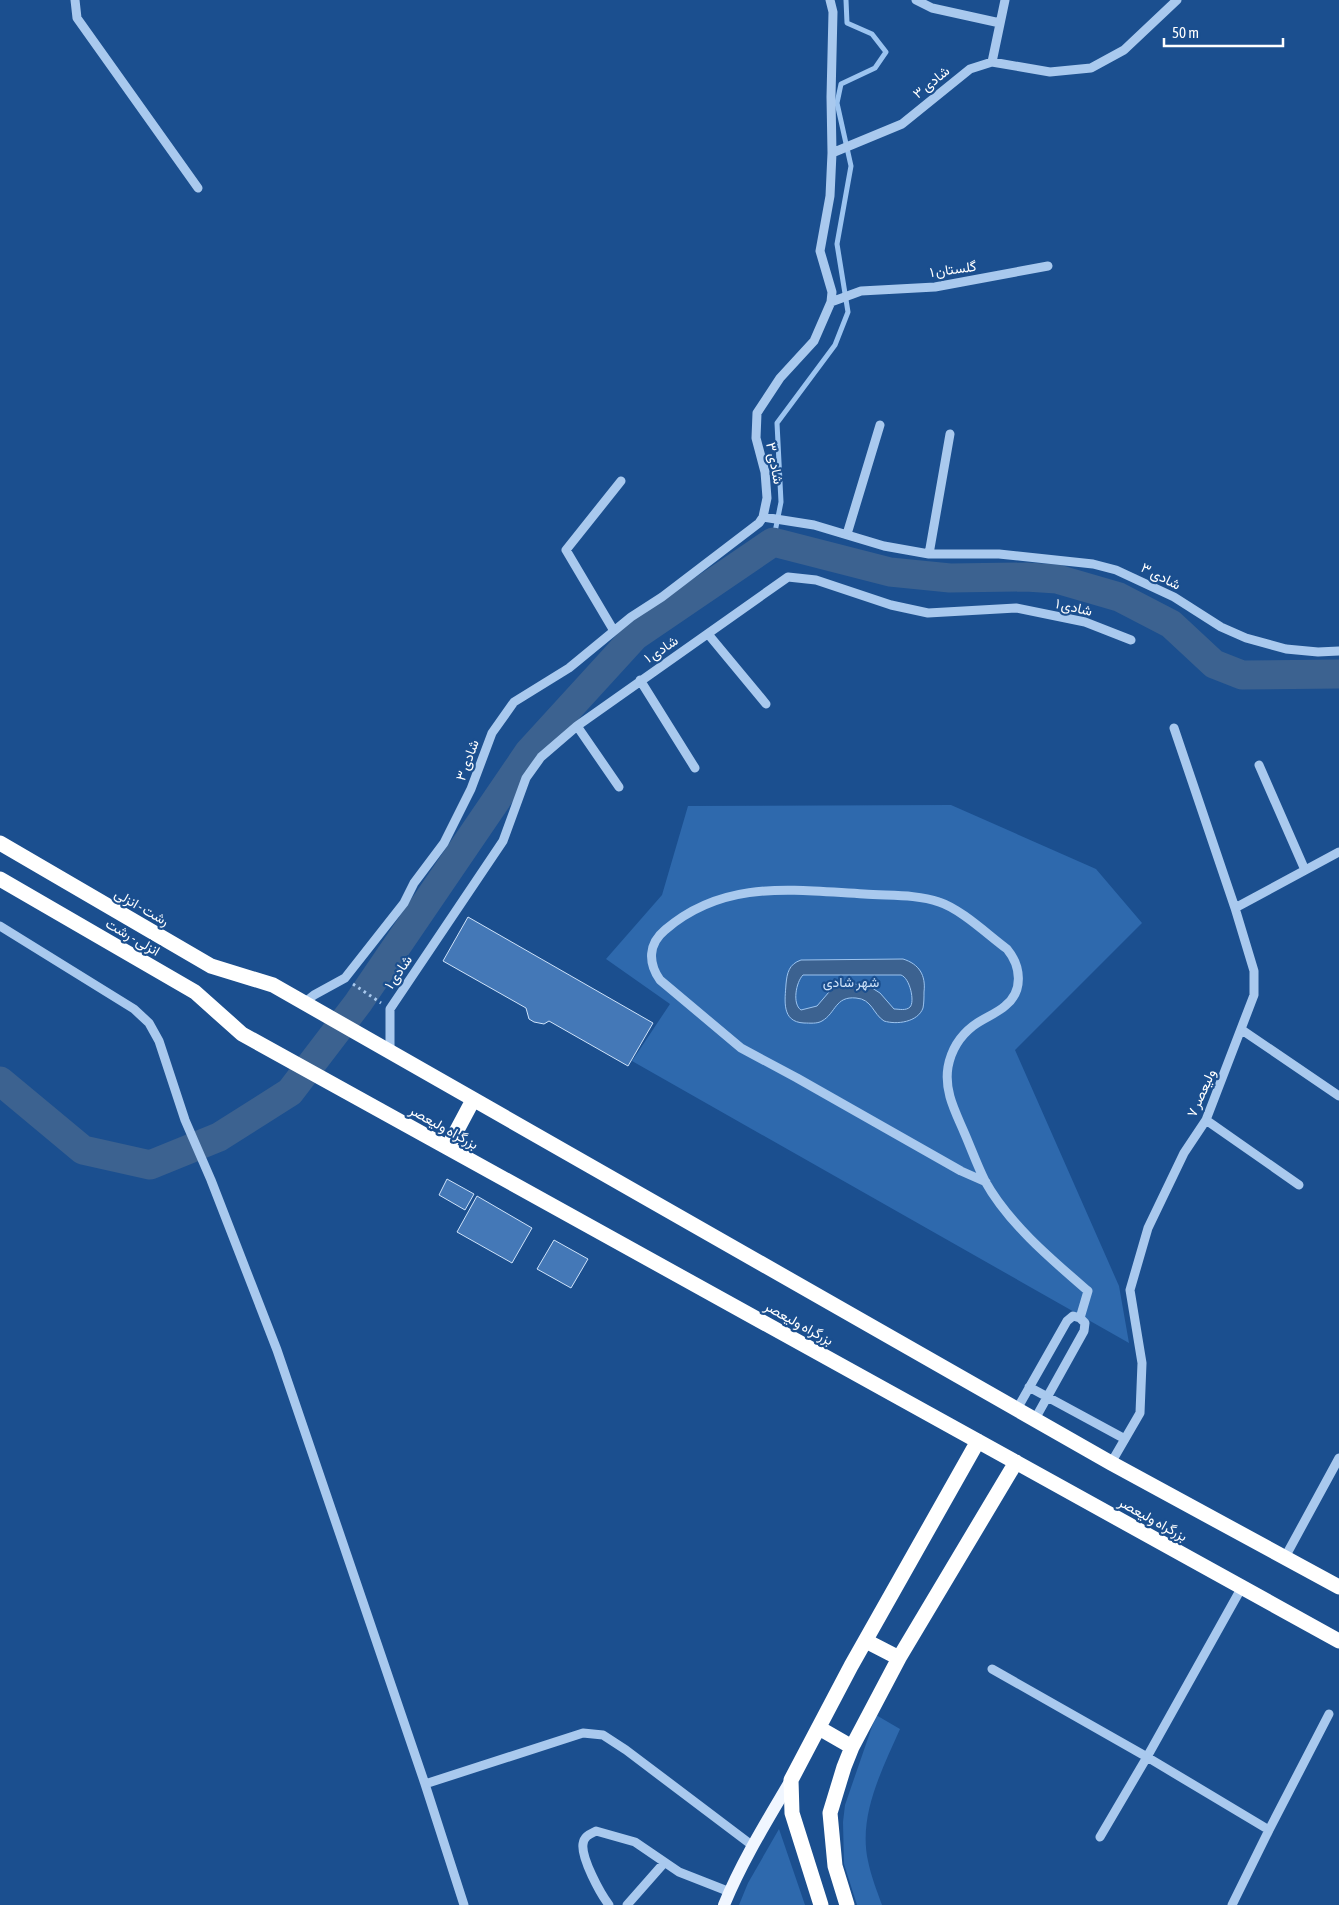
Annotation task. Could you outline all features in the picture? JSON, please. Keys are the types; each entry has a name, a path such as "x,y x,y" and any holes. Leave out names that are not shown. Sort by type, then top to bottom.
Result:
{"highway":[{"name":"رشت - انزلی","path":"0,843 211,966 273,986 308,1005"},
{"name":"انزلی - رشت","path":"0,879 195,992 242,1034"},
{"path":"308,1005 1017,1409 1339,1588"},
{"name":"بزرگراه ولیعصر","path":"242,1034 1339,1641"},
{"path":"448,1147 473,1100"},
{"path":"820,1905 792,1813 791,1780 978,1441"},
{"path":"846,1905 835,1866 830,1813 844,1767 852,1747 899,1658 1016,1462"},
{"path":"866,1641 899,1658"},
{"path":"819,1728 852,1747"}],"main road":[{"path":"724,1905 753,1846 791,1780"}],"street":[{"path":"75,0 77,18 198,188"},
{"path":"830,0 833,12 830,97 832,153 830,196 820,251 832,292 832,302"},
{"path":"916,0 932,8 1000,23"},
{"path":"992,62 1005,0"},
{"name":"شادی ۳","path":"832,153 840,148 902,124 970,69 992,62 1050,72 1091,68 1124,50 1177,0"},
{"name":"گلستان ۱","path":"832,302 861,291 935,287 1048,266"},
{"name":"شادی ۳","path":"308,1005 314,995 345,978 404,903 414,883 444,843 471,789 492,733 514,702 569,668 631,617 662,597 759,523 763,516 767,498 765,472 756,438 757,412 780,378 814,341 832,302"},
{"path":"847,534 880,425"},
{"path":"929,554 950,434"},
{"path":"614,631 566,550 621,481"},
{"name":"شادی ۳","path":"763,516 814,525 884,546 929,554 999,554 1093,564 1116,570 1174,597 1221,627 1246,638 1286,649 1318,652 1339,651"},
{"name":"شادی ۱","path":"385,1049 390,1009 503,841 526,778 542,757 577,726 788,577 816,580 891,605 928,613 1016,608 1086,622 1131,640"},
{"path":"708,634 766,704"},
{"path":"640,680 695,768"},
{"path":"577,726 620,787"},
{"name":"ولیعصر ۷","path":"1111,1462 1140,1413 1142,1363 1130,1290 1148,1228 1184,1153 1206,1120 1254,995 1254,970 1174,728"},
{"path":"1259,765 1305,870"},
{"path":"1235,908 1339,852"},
{"path":"986,1182 961,1171 741,1048 660,980 651,961 652,948 658,935 676,920 705,905 732,896 764,890 912,897 938,901 951,906 1007,949 1013,956 1019,974 1018,984 1011,1000 1005,1006 974,1026 964,1034 957,1044 948,1066 947,1077 950,1099 986,1182 1007,1213 1052,1260 1088,1291 1080,1318"},
{"path":"0,926 134,1009 149,1023 158,1042 185,1120 211,1180 277,1350 425,1784 464,1905"},
{"path":"1242,1030 1339,1096"},
{"path":"1206,1120 1299,1185"},
{"path":"1017,1409 1067,1321 1073,1316 1080,1318 1085,1323 1084,1331 1035,1419"},
{"path":"1030,1387 1125,1439"},
{"path":"1284,1559 1339,1458"},
{"path":"1100,1837 1242,1588"},
{"path":"992,1669 1147,1757 1268,1830"},
{"path":"1232,1905 1268,1830 1329,1714"},
{"path":"425,1784 583,1733 603,1735 626,1750 753,1846"},
{"path":"609,1905 600,1894 586,1862 583,1844 587,1835 596,1831 635,1842 679,1872 730,1892"},
{"path":"627,1905 664,1863"}],"path":[{"path":"345,978 390,1009"}],"green space":[{"name":"شهر شادی","path":"951,805 1096,869 1142,923 1015,1050 1119,1286 1129,1343 632,1061 670,1004 606,959 662,895 688,806"},
{"path":"876,1715 900,1729 879,1777 866,1827 868,1861 882,1905 857,1905 844,1864 843,1822 845,1805"},
{"path":"779,1829 805,1905 739,1905 748,1883"}],"shaded area":[{"path":"903,959 909,961 917,967 924,980 923,1008 912,1019 895,1023 884,1021 880,1018 866,1001 849,998 840,1002 827,1018 820,1022 797,1022 791,1019 785,1003 789,969 801,960","holes":["803,975 901,975 907,981 912,995 910,1007 907,1009 894,1009 880,993 872,988 855,984 836,987 817,1006 801,1010 798,1007 796,998 797,988"]}],"building":[{"path":"468,917 653,1023 628,1066 549,1021 544,1024 534,1022 529,1019 526,1008 443,961"},
{"path":"447,1179 474,1194 465,1210 439,1195"},
{"path":"477,1196 532,1228 512,1263 457,1232"},
{"path":"554,1240 588,1259 571,1288 537,1269"}],"waterway":[{"path":"773,542 781,502 777,423 835,345 848,312 837,244 851,166 837,103 841,84 875,68 886,52 872,34 847,23 846,0"},
{"path":"0,1081 83,1150 150,1165 219,1137 290,1092 358,1003 529,752 635,636 773,542 890,572 950,578 1026,577 1057,579 1119,597 1171,624 1214,664 1242,675 1339,674"}]}
